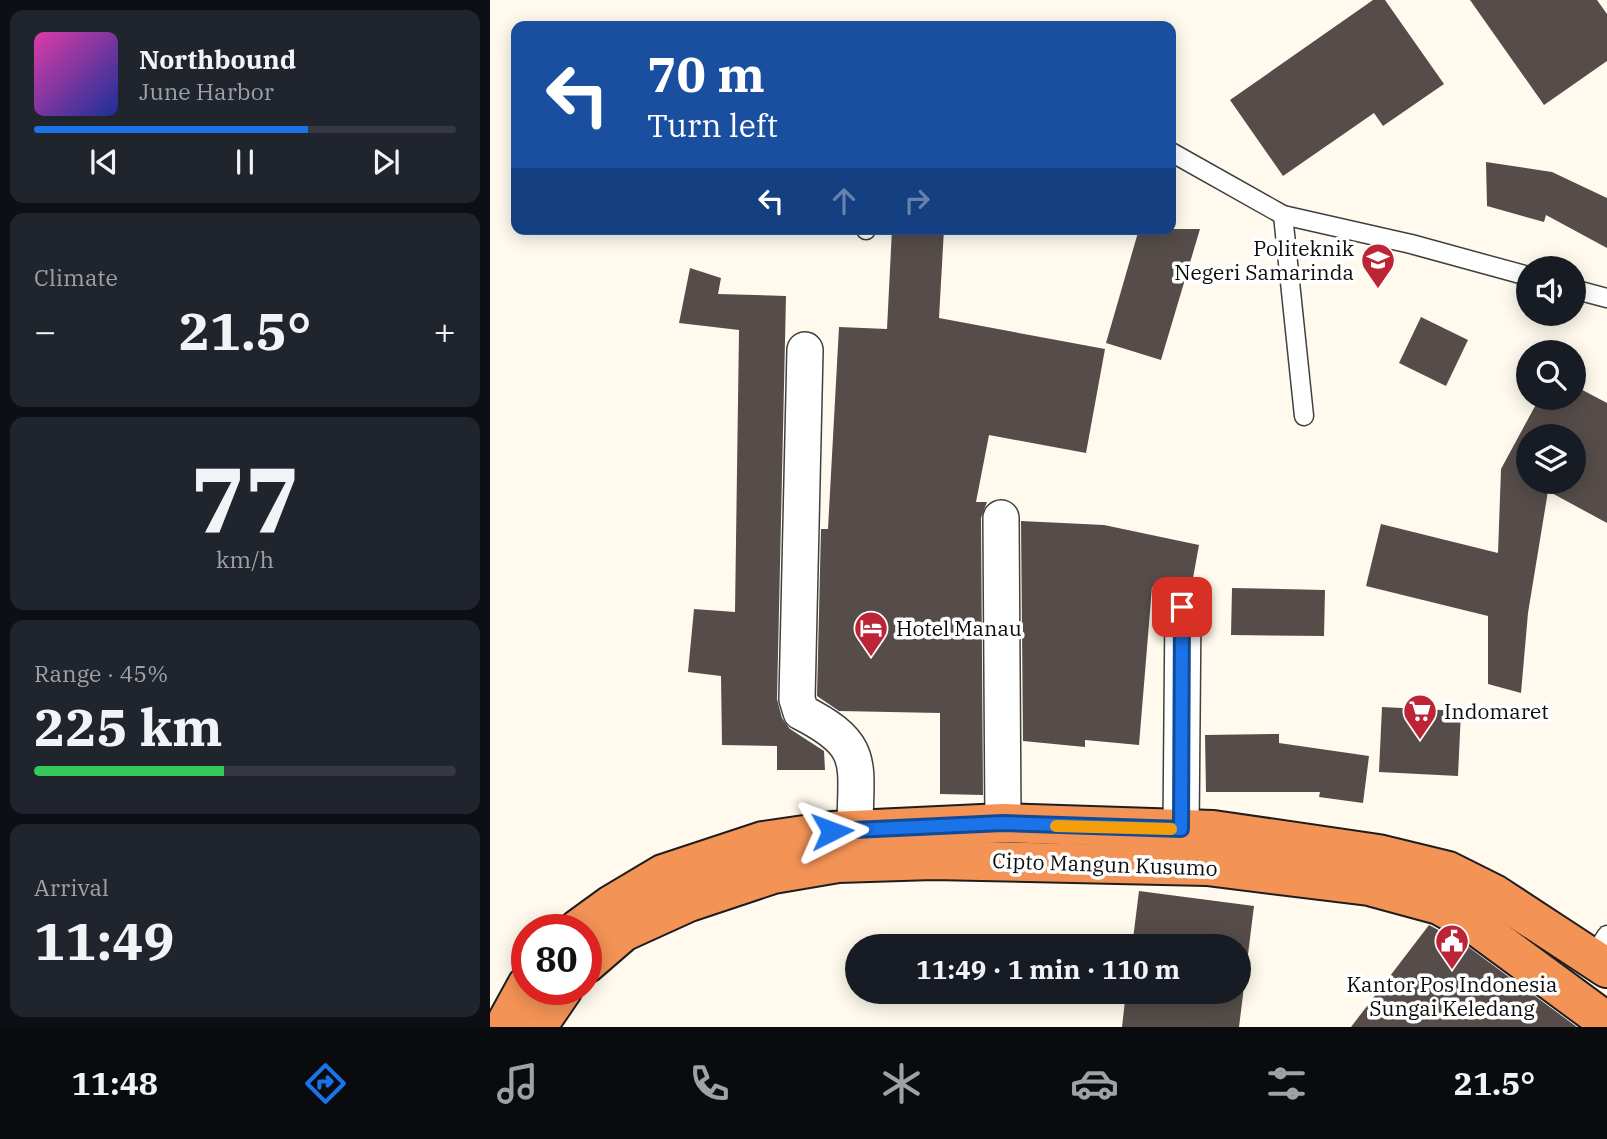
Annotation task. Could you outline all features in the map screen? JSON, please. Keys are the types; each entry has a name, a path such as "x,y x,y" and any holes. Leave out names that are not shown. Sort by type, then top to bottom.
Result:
{"highway":[{"name":"Cipto Mangun Kusumo","path":"599,914 663,874 763,841 855,830 1003,823 1213,830 1378,854 1448,871 1602,953"},
{"name":"Cipto Mangun Kusumo","path":"602,950 623,932 690,902 773,874 838,863 933,860 1207,866 1369,886 1439,905 1475,925 1607,1022"},
{"path":"504,1027 516,1005"},
{"path":"537,1027 552,1005"}],"street":[{"path":"805,350 797,699 802,712 842,736 855,755 855,830"},
{"path":"1001,518 1003,823"},
{"path":"1181,829 1182,607"}],"lane":[{"path":"1176,155 1283,215 1411,244 1516,273"},
{"path":"1283,215 1304,416"},
{"path":"1586,292 1607,298"}],"building":[{"path":"1373,0 1385,0 1444,84 1383,126 1374,113 1283,176 1230,100"},
{"path":"1470,0 1597,0 1607,14 1607,61 1544,105"},
{"path":"1486,162 1552,172 1607,198 1607,248 1546,215 1544,222 1487,206"},
{"path":"1176,229 1200,229 1161,360 1106,343 1137,235 1176,235"},
{"path":"892,235 944,235 939,318 1105,349 1086,453 989,435 976,502 987,502 981,518 983,795 940,794 940,713 839,711 817,696 821,529 828,529 839,327 887,329"},
{"path":"690,268 721,278 718,294 786,296 777,699 782,718 790,729 824,751 825,770 777,770 777,746 722,745 721,676 688,672 694,609 735,612 739,330 679,323"},
{"path":"1421,317 1468,340 1446,386 1399,363"},
{"path":"1586,392 1607,403 1607,523 1554,494 1586,494 1586,424 1525,424 1533,410 1586,410"},
{"path":"1516,441 1516,494 1548,494 1528,613 1521,693 1488,684 1488,616 1366,586 1381,524 1498,553 1501,469"},
{"path":"1021,521 1104,525 1199,545 1191,589 1182,587 1171,591 1152,587 1139,745 1085,740 1085,747 1023,741"},
{"path":"1232,588 1325,590 1324,636 1231,635"},
{"name":"Indomaret","path":"1382,707 1461,711 1458,776 1379,772"},
{"path":"1279,734 1279,743 1369,756 1363,803 1319,797 1320,792 1206,792 1205,735"},
{"path":"1139,891 1254,906 1251,934 1134,934"},
{"name":"Kantor Pos Indonesia Sungai Keledang","path":"1429,925 1463,943 1577,1027 1351,1027"},
{"path":"1125,1004 1242,1004 1239,1027 1122,1027"}],"slow traffic":[{"path":"1056,826 1171,829"}],"place":[{"name":"Politeknik Negeri Samarinda","path":"1378,290"},
{"name":"Hotel Manau","path":"871,658"},
{"name":"Indomaret","path":"1420,741"},
{"name":"Kantor Pos Indonesia Sungai Keledang","path":"1452,971"}],"route":[{"path":"832,831 1003,823 1181,829 1182,607"}]}
